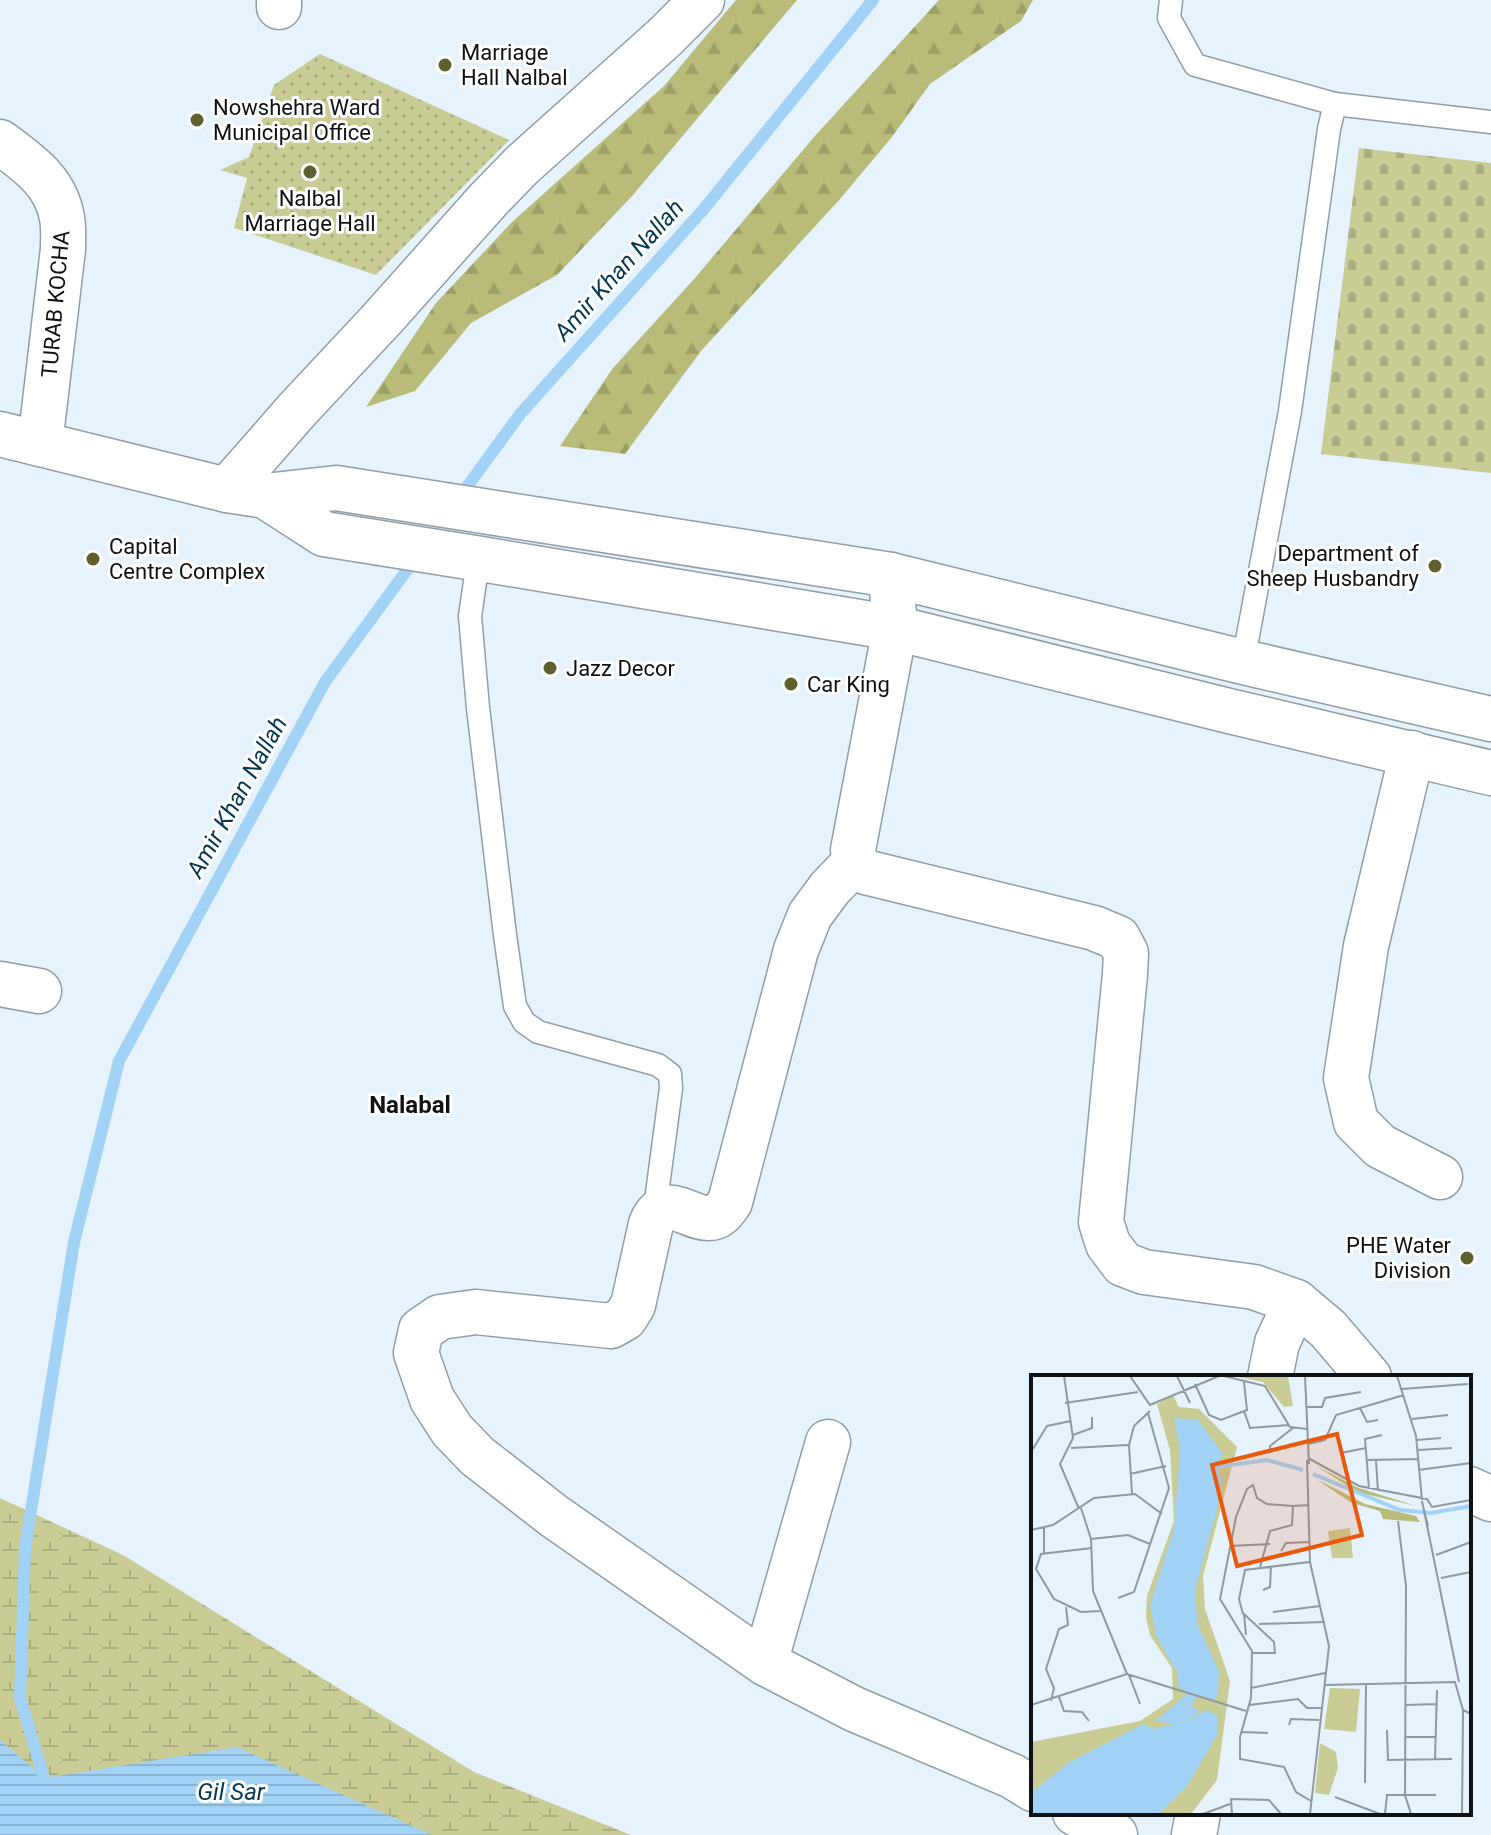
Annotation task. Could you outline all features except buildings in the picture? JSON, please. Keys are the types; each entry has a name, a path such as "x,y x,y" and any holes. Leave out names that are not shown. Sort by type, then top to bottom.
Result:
{"main road":[{"path":"246,493 297,410 489,199 702,0"},
{"name":"TURAB KOCHA","path":"0,142 51,185 62,217 63,249 20,439"},
{"path":"20,439 246,493 324,534 895,628 1491,773"},
{"path":"246,493 336,488 891,575 1243,662 1491,719"},
{"path":"891,575 895,628 853,850 855,862 865,872 1094,928 1118,938 1126,953 1101,1222 1108,1244 1123,1264 1144,1272 1254,1287 1296,1302 1328,1329 1367,1375"},
{"path":"1229,711 1243,662"},
{"path":"1412,753 1366,946 1346,1078 1356,1122 1380,1146 1440,1177"},
{"path":"855,862 810,915 796,950 730,1202 721,1214 709,1219 678,1209 663,1209 654,1216 633,1305 625,1318 611,1326 476,1312 440,1317 421,1330 416,1353 432,1399 452,1430 477,1456 554,1516 765,1663 854,1709 1012,1776 1031,1788"},
{"path":"1270,1375 1277,1343 1296,1302"},
{"path":"765,1663 828,1442"},
{"path":"1471,1490 1491,1499"},
{"path":"1079,1815 1115,1835"},
{"path":"1194,1835 1198,1815"}],"lane":[{"path":"1171,0 1169,18 1195,65 1335,104 1491,122"},
{"path":"1243,662 1290,411 1335,104"},
{"path":"481,559 470,616 478,708 515,1006 524,1022 538,1032 658,1065 670,1074 671,1088 654,1216"}],"green space":[{"path":"736,0 797,0 633,195 557,275 471,323 415,391 366,407 436,303 512,222 664,86"},
{"path":"939,0 1033,0 1021,21 930,84 892,137 840,199 701,351 625,454 560,446 613,368 695,278 814,137"},
{"path":"320,54 509,140 376,275 234,228 247,178 220,170 249,157 274,85"},
{"path":"1359,148 1491,163 1491,473 1321,454"},
{"path":"0,1498 123,1555 474,1772 631,1835 0,1835"}],"water":[{"name":"Gil Sar","path":"0,1740 45,1778 237,1747 432,1835 0,1835"}],"waterway":[{"name":"Amir Khan Nallah","path":"458,499 521,413 703,210 873,0"},
{"name":"Amir Khan Nallah","path":"44,1778 20,1698 25,1548 74,1242 119,1061 325,682 415,559"}],"place":[{"name":"Marriage Hall Nalbal","path":"445,65"},
{"name":"Nowshehra Ward Municipal Office","path":"197,120"},
{"name":"Nalbal Marriage Hall","path":"310,172"},
{"name":"Capital Centre Complex","path":"93,559"},
{"name":"Department of Sheep Husbandry","path":"1435,566"},
{"name":"Jazz Decor","path":"550,668"},
{"name":"Car King","path":"791,684"},
{"name":"PHE Water Division","path":"1467,1258"}],"district":[{"name":"Nalabal","path":"410,1105"}]}
